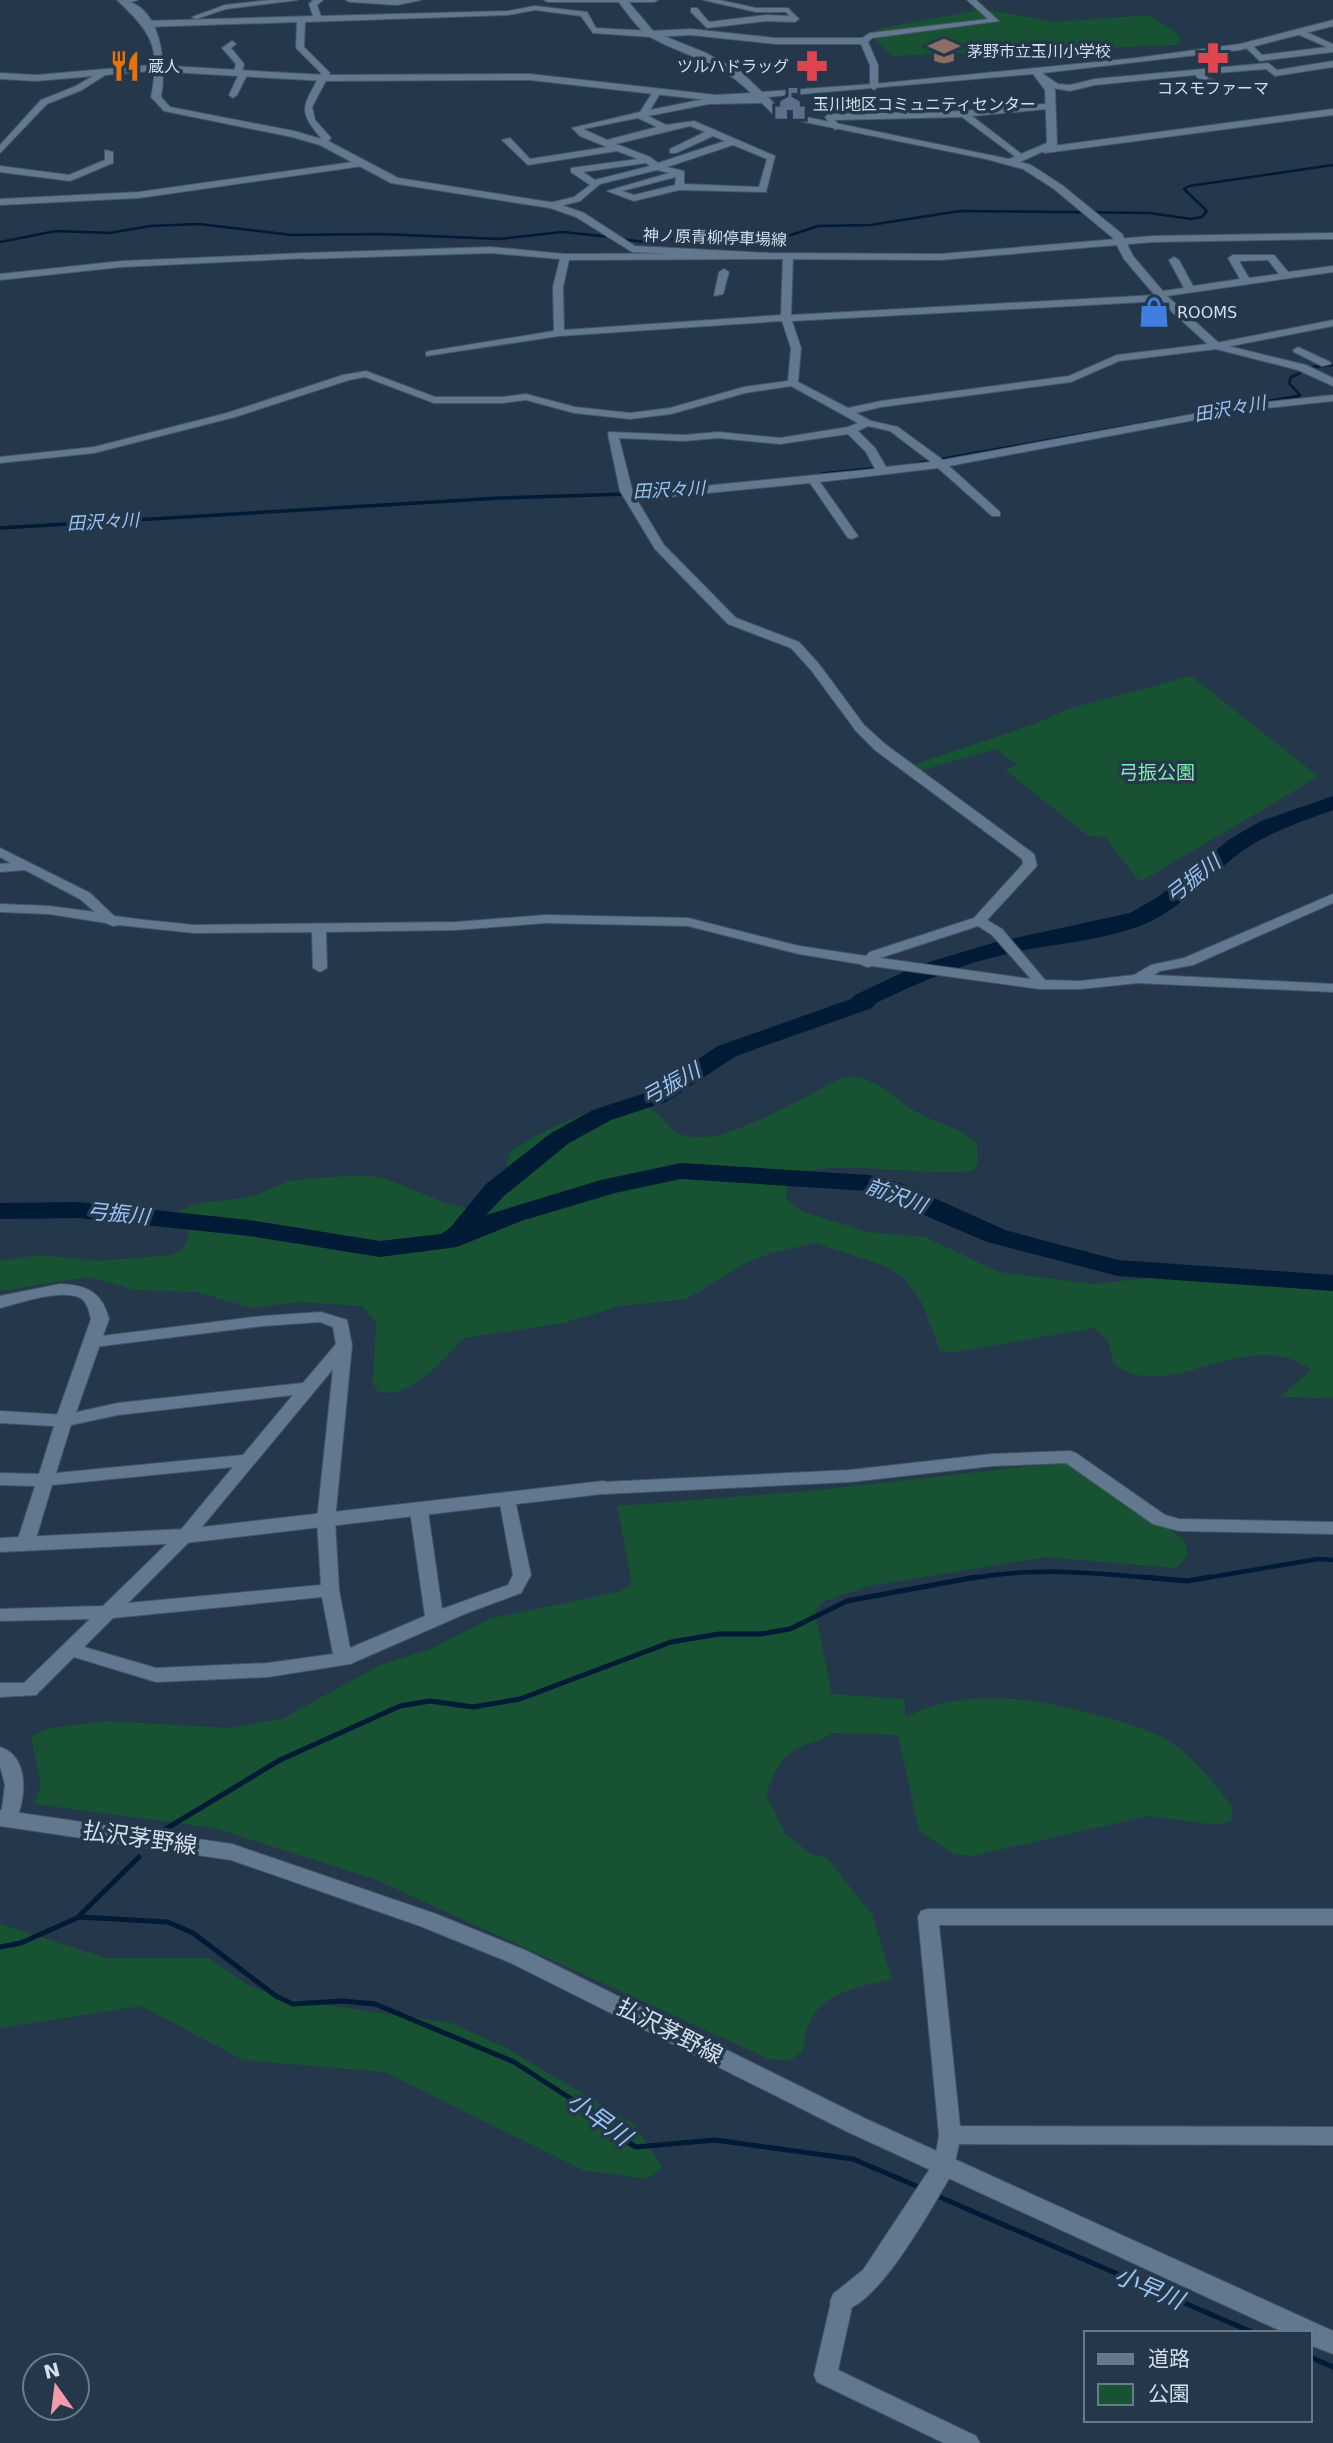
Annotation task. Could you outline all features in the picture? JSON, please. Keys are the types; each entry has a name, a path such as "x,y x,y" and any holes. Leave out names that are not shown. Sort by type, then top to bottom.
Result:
{"street":[{"path":"187,21 225,7 294,0"},
{"path":"318,19 313,4 320,0"},
{"path":"350,0 397,3 417,0"},
{"path":"545,0 654,0"},
{"path":"706,0 756,10 788,10 795,19 707,25"},
{"path":"874,87 874,65 866,45 870,36 995,21 971,0"},
{"name":"神ノ原青柳停車場線","path":"127,1 160,49 162,69 156,97 167,108 295,134 324,143 395,181 552,205 580,215 632,249 770,256 940,257 1122,241 1333,236"},
{"path":"623,1 652,34 703,55 738,74 779,114 1016,160 1045,150 1333,112"},
{"path":"726,5 743,21"},
{"path":"145,24 508,13 535,8 584,14 597,31 652,34 697,32 775,41 866,45"},
{"path":"694,10 710,28 697,32"},
{"path":"301,18 300,48 326,73 326,78 308,107 311,121 326,138 324,143"},
{"path":"767,180 682,175 657,167 648,160 606,144 577,128 709,101 1038,73 1149,60 1247,45 1333,23"},
{"path":"1300,32 1333,48"},
{"path":"1286,55 1277,49 1323,43"},
{"path":"232,44 226,48 240,64 240,75 233,94"},
{"path":"780,49 866,45"},
{"path":"1247,45 1275,73 1333,64"},
{"path":"1260,58 1333,48"},
{"path":"1300,54 1309,60"},
{"path":"1038,73 1056,86 1070,88 1196,71 1268,66 1333,57"},
{"path":"0,76 36,78 162,69 326,78 556,78 716,98 761,98"},
{"path":"1196,71 1207,82 1213,82"},
{"path":"0,150 44,102 79,88 106,72"},
{"path":"1038,73 1050,90 1052,145 1045,150"},
{"path":"642,116 657,92"},
{"path":"835,127 829,117 964,114 1010,107 1044,107"},
{"path":"964,114 1016,160 1042,176 1122,241 1128,257 1161,296 1216,346 1302,367 1333,382"},
{"path":"642,116 665,128"},
{"path":"606,144 685,123 713,132 772,158 763,190 679,187 634,198 612,191 682,175"},
{"path":"673,151 713,132"},
{"path":"507,140 528,162 619,148"},
{"path":"593,183 657,167 732,142"},
{"path":"0,169 70,178 110,161 108,152"},
{"path":"552,205 577,199 596,185 574,170 648,160"},
{"path":"0,202 139,195 360,164"},
{"path":"22,201 37,173"},
{"path":"679,187 682,175"},
{"path":"565,257 632,249"},
{"path":"0,277 122,264 491,250 565,257 770,256"},
{"path":"788,256 786,317 796,348 793,383"},
{"path":"559,333 558,288 565,257"},
{"path":"1246,282 1233,258 1271,257 1286,276"},
{"path":"1174,260 1190,289"},
{"path":"430,354 559,333 1161,296 1190,289 1333,269"},
{"path":"718,294 724,272"},
{"path":"846,412 881,404 1071,379 1117,358 1216,346 1333,323"},
{"path":"1298,350 1326,363"},
{"path":"0,460 94,450 231,415 346,377 366,374 434,400 503,400 526,397 608,415 671,411 712,397 793,383 867,423 894,429 938,462 996,514"},
{"path":"628,495 813,478 938,462 1248,407 1333,398"},
{"path":"867,423 850,430 780,441 718,435 684,439 613,434 628,495 659,547 732,621 795,645 815,667 860,728 880,747 1029,858 1030,865 982,915 980,921"},
{"path":"850,430 871,450 881,469"},
{"path":"813,478 852,536"},
{"path":"0,852 85,896 113,922"},
{"path":"0,868 24,866"},
{"path":"1138,979 1156,968 1188,962 1333,898"},
{"path":"0,908 27,908 113,922 194,929 456,926 545,919 688,922 799,950 894,966 1039,985 1080,985 1138,979 1333,988"},
{"path":"980,921 997,932 1038,978 1039,985"},
{"path":"867,962 875,955 980,921"},
{"path":"319,928 320,968"},
{"path":"0,1302 62,1289 79,1290 94,1297 100,1308 94,1342 64,1421 25,1545"},
{"path":"94,1342 321,1317 341,1324 344,1345 326,1520 330,1590 343,1660"},
{"path":"0,1690 29,1690 72,1650 106,1612 185,1536 344,1345"},
{"path":"0,1417 64,1421 118,1409 309,1388"},
{"path":"0,1545 185,1536 603,1488 850,1475 992,1460 1070,1457 1158,1520 1179,1525 1333,1528"},
{"path":"0,1479 46,1480 248,1460"},
{"path":"72,1650 156,1675 268,1670 343,1660 515,1589 522,1575 508,1499"},
{"path":"419,1511 435,1621"},
{"path":"0,1615 106,1612 330,1590"},
{"path":"0,1754 14,1771 15,1787 3,1819"},
{"name":"払沢茅野線","path":"3,1819 232,1852 428,1920 519,1956 856,2125 1307,2331"},
{"path":"968,2443 825,2375 842,2302 872,2278 945,2165 950,2135 927,1929 928,1917 1333,1917"},
{"path":"950,2135 1333,2136"},
{"name":"払沢茅野線","path":"1312,2333 1333,2343"}],"green space":[{"path":"983,9 1054,22 1149,15 1177,33 1181,40 1176,45 891,56 871,34 877,29"},
{"name":"弓振公園","path":"1191,676 1318,776 1140,882 1105,837 1088,836 1005,770 1017,765 996,749 919,771 912,765 1034,724 1068,709"},
{"path":"856,1077 882,1087 913,1110 970,1138 977,1144 978,1161 974,1170 954,1172 848,1168 803,1173 788,1181 786,1198 801,1211 868,1232 925,1237 999,1272 1093,1284 1139,1279 1164,1272 1269,1284 1333,1282 1333,1398 1280,1397 1311,1370 1287,1358 1261,1355 1158,1376 1134,1374 1113,1363 1109,1343 1095,1328 955,1352 940,1351 922,1303 903,1277 882,1265 815,1243 771,1253 746,1263 687,1299 620,1306 564,1323 464,1338 431,1372 407,1388 393,1393 378,1392 373,1383 376,1322 362,1306 299,1302 252,1308 196,1292 135,1290 88,1277 0,1291 0,1261 39,1255 99,1261 172,1255 183,1249 189,1237 179,1211 205,1203 252,1196 294,1181 371,1176 465,1208 491,1206 504,1195 511,1151 580,1116 621,1104 638,1104 651,1109 678,1133 705,1137 736,1130 842,1078"},
{"path":"1068,1462 1183,1539 1187,1555 1183,1561 1176,1568 1046,1557 869,1586 824,1601 815,1611 832,1694 904,1699 906,1717 955,1701 1007,1698 1060,1706 1138,1727 1171,1742 1194,1761 1233,1808 1231,1821 1215,1825 1149,1816 972,1856 954,1854 919,1831 898,1735 832,1733 796,1749 781,1763 766,1795 785,1833 811,1854 827,1858 872,1914 892,1979 845,1992 821,2006 812,2017 806,2032 803,2051 789,2061 769,2059 374,1879 214,1828 34,1804 41,1784 31,1737 49,1728 106,1721 229,1728 282,1719 380,1665 431,1649 489,1619 621,1591 632,1584 617,1506 809,1491"},
{"path":"0,1924 107,1958 209,1958 250,1986 284,1999 452,2023 506,2048 634,2124 662,2167 647,2179 582,2170 385,2072 243,2060 141,2006 0,2028"}],"waterway":[{"path":"620,239 645,242 700,236 779,239 818,226 870,225 960,211 1150,213 1191,219 1202,217 1207,211 1184,189 1189,186 1333,165"},
{"path":"0,242 56,231 110,233 150,226 199,224 292,235 382,234 499,239 562,232 611,237"},
{"name":"田沢々川","path":"1313,367 1333,365"},
{"name":"田沢々川","path":"1299,396 1289,383 1291,377 1300,373"},
{"name":"田沢々川","path":"916,464 1299,396"},
{"name":"田沢々川","path":"822,474 880,468"},
{"name":"田沢々川","path":"0,528 500,498 626,494"},
{"name":"弓振川","path":"459,1234 470,1217 495,1190 560,1138 602,1115 657,1097 727,1051 864,1003 863,1000 924,971 1004,947 1112,926 1138,918 1166,902 1238,844 1269,826 1333,803"},
{"name":"前沢川","path":"459,1234 610,1186 681,1171 869,1183 892,1189 996,1236 1118,1268 1193,1271 1333,1283"},
{"name":"弓振川","path":"0,1211 79,1210 249,1228 380,1249 448,1241 459,1234"},
{"path":"1200,1579 1318,1559 1333,1560"},
{"path":"966,1579 1041,1572 1163,1579"},
{"path":"164,1830 280,1760 400,1706 430,1701 473,1707 520,1699 671,1642 719,1634 760,1634 790,1629 847,1601 976,1577"},
{"path":"1144,1577 1187,1581 1210,1577"},
{"path":"79,1916 139,1857"},
{"name":"小早川","path":"0,1947 21,1943 79,1917 168,1922 193,1933 276,1996 293,2004 343,2001 375,2004 514,2062 593,2113 611,2132 636,2147 715,2140 853,2159 921,2188"},
{"name":"小早川","path":"935,2195 1249,2331"},
{"name":"小早川","path":"1312,2358 1333,2367"}],"place":[{"name":"茅野市立玉川小学校","path":"944,51"},
{"name":"コスモファーマ","path":"1213,58"},
{"name":"蔵人","path":"125,66"},
{"name":"ツルハドラッグ","path":"812,66"},
{"name":"玉川地区コミュニティセンター","path":"790,104"},
{"name":"ROOMS","path":"1154,312"}]}
